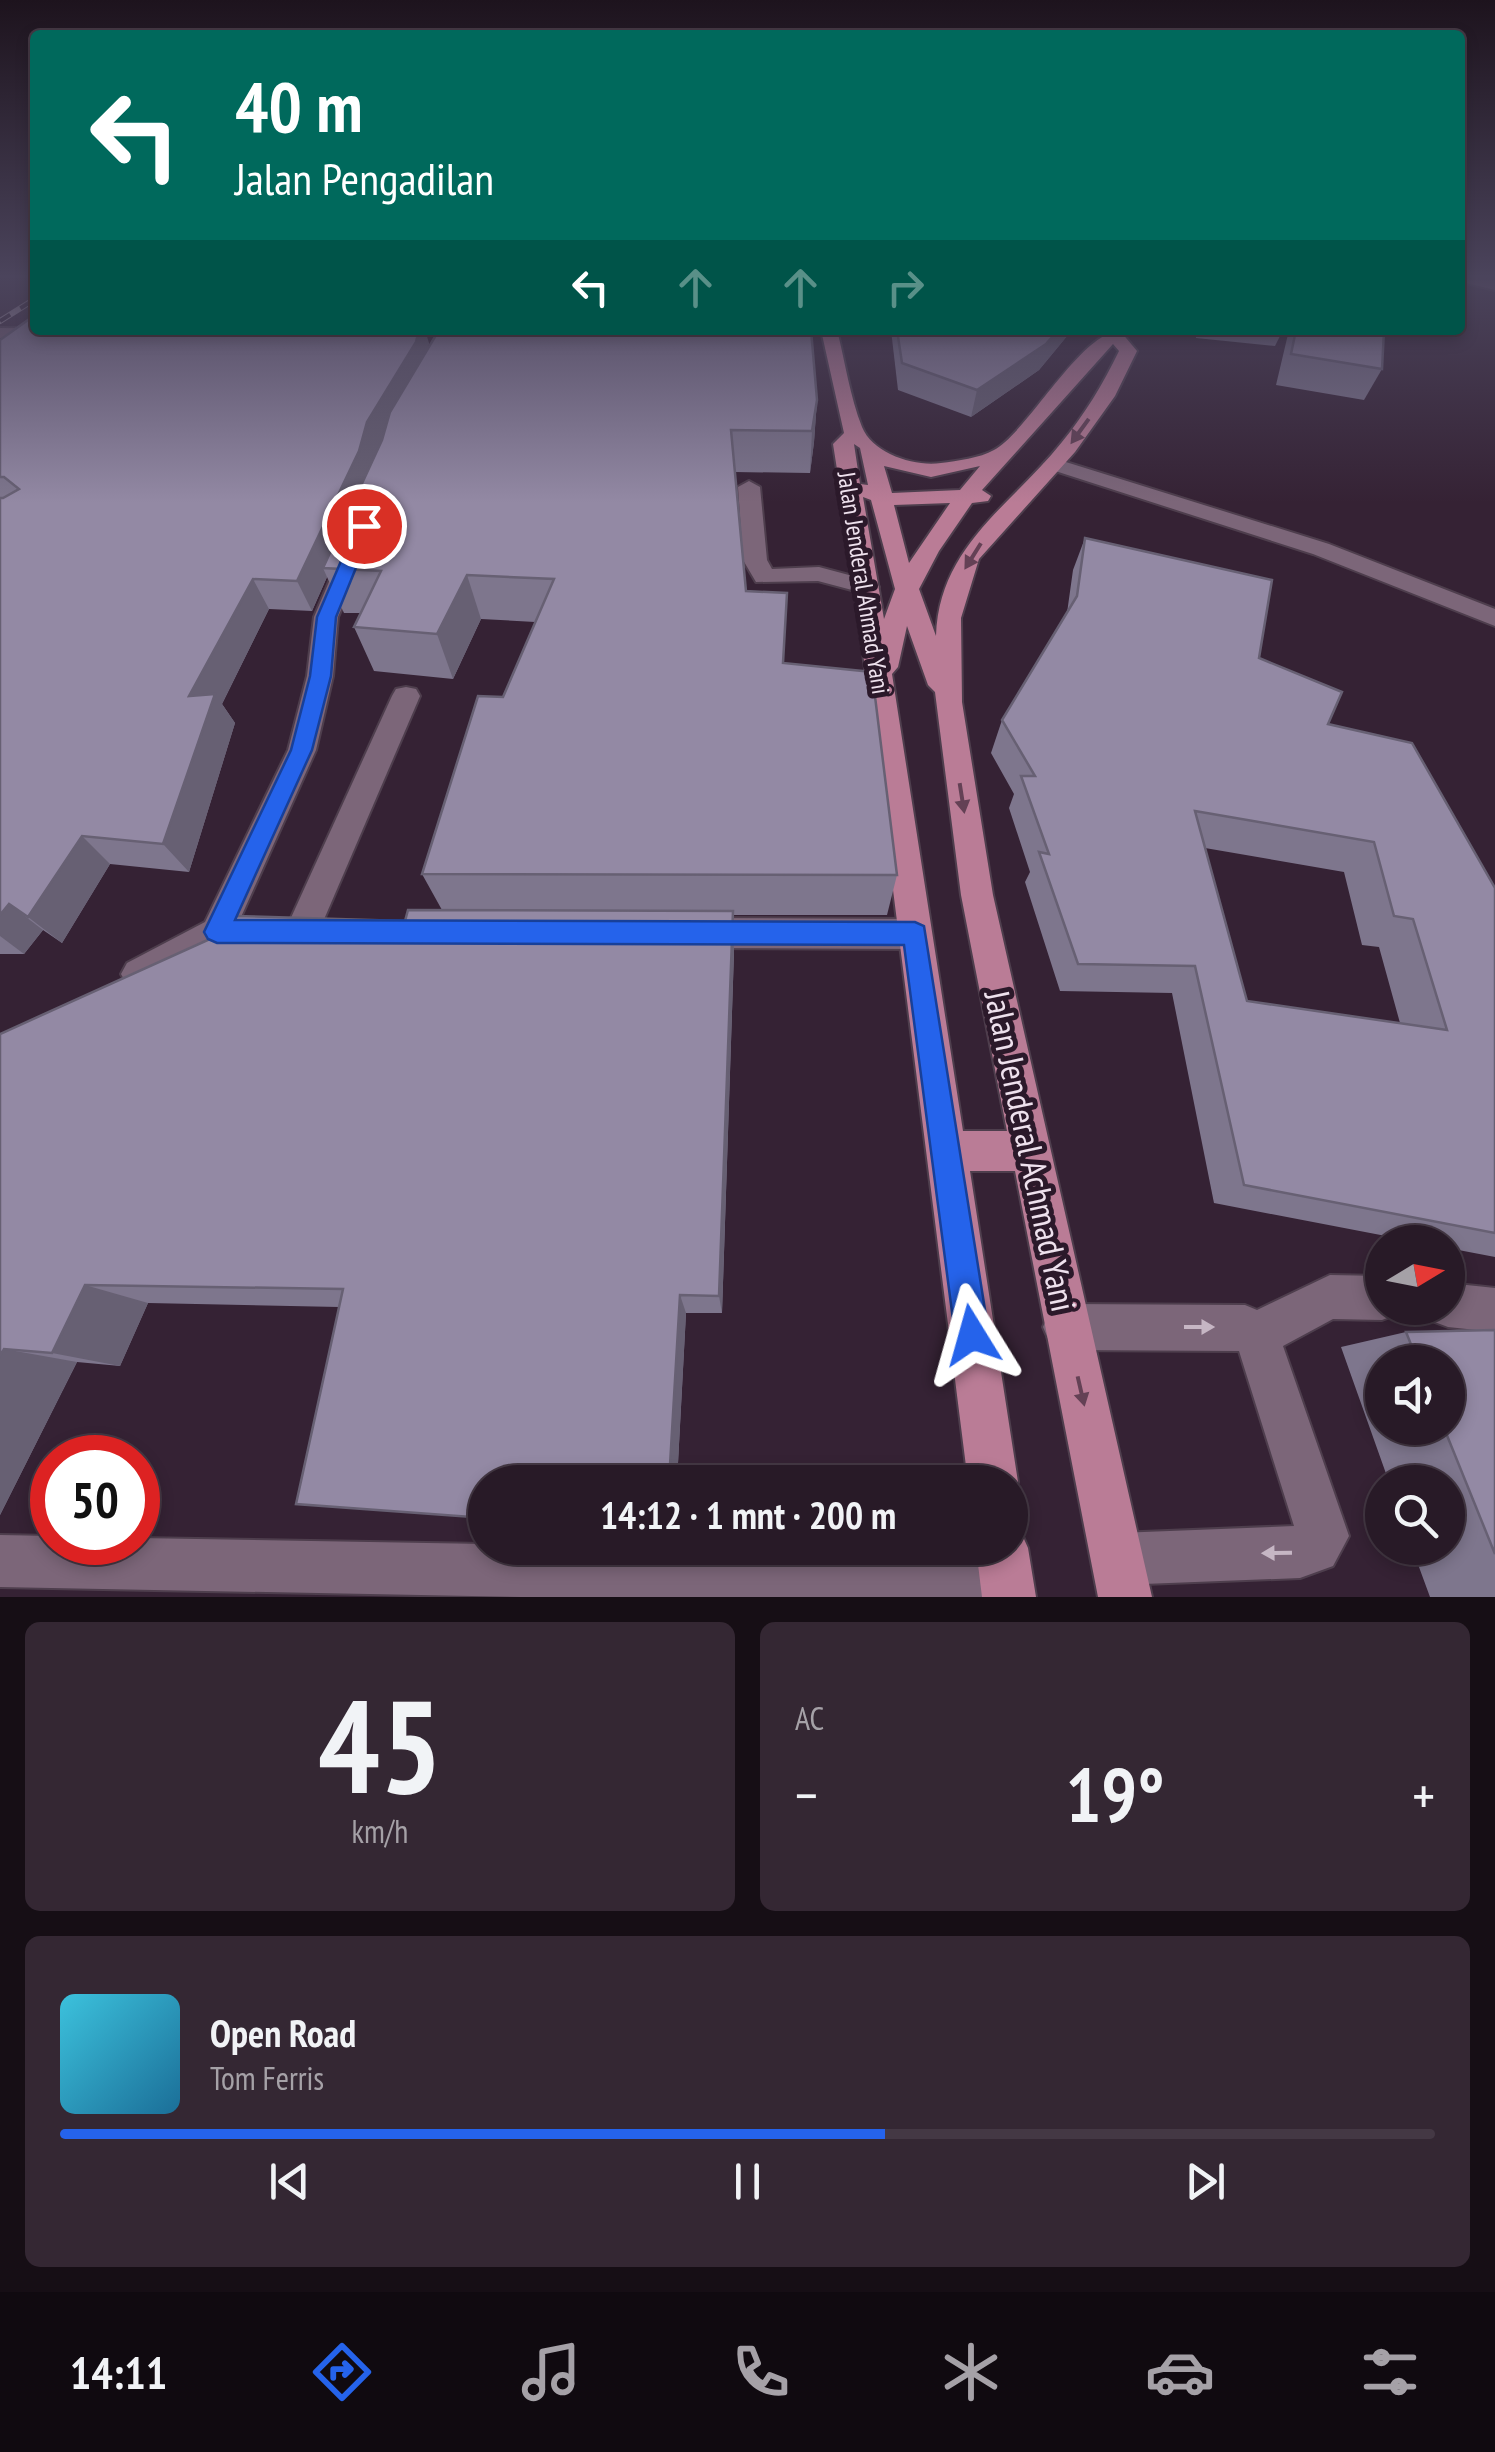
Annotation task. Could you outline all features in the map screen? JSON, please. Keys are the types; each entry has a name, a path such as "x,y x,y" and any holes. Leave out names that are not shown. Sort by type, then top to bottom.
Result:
{"main road":[{"name":"Jalan Jenderal Ahmad Yani","path":"829,354 861,440 843,444 883,710"},
{"path":"991,1465 883,710 883,679 907,592 965,498 1092,354"},
{"path":"948,702 949,618 968,557 1044,473 1106,396 1127,354"},
{"path":"861,440 888,464 905,472 939,470 1000,455"},
{"path":"861,440 907,592 948,702"},
{"path":"847,480 880,497 965,498 1010,490 1044,473"},
{"name":"Jalan Jenderal Achmad Yani","path":"948,702 978,894 1066,1327 1122,1578"},
{"path":"946,1151 1031,1151"}],"street":[{"path":"1044,473 1321,549 1495,618"},
{"path":"749,487 758,570 764,576 819,574 866,587"},
{"path":"217,932 302,750 320,676 326,617 364,526"},
{"path":"819,574 863,558"},
{"path":"302,932 406,696"},
{"path":"102,992 217,932 341,932"},
{"path":"658,933 915,934"},
{"path":"1258,1335 1330,1297 1365,1298"},
{"path":"1465,1307 1495,1310"},
{"path":"1066,1327 1245,1328 1258,1335 1323,1536 1315,1548 1122,1578"},
{"path":"0,1561 1006,1575"}],"building":[{"path":"0,354 409,354 367,422 359,451 297,581 253,579 189,696 215,694 163,844 82,836 28,917 9,904 0,915 0,498 19,489 0,477"},
{"path":"425,354 813,354 817,400 812,431 731,430 746,591 787,593 783,663 872,672 897,875 422,874 478,696 503,697 554,579 467,575 437,634 354,627 381,571 323,568 382,440 390,412"},
{"path":"901,354 1032,354 977,390 902,363"},
{"path":"1291,354 1383,354 1382,369"},
{"path":"1085,538 1272,580 1259,658 1342,692 1328,724 1412,743 1495,888 1495,1233 1244,1185 1195,966 1078,964 1039,852 1049,854 1021,776 1035,776 1002,720 1077,596","holes":["1195,811 1374,842 1394,916 1413,919 1447,1030 1247,1001"]},
{"path":"408,910 733,911 719,1296 680,1295 670,1465 468,1465 468,1517 296,1504 343,1289 85,1285 52,1353 4,1349 0,1356 0,1034 232,929 236,916 405,921"},
{"path":"1495,1330 1495,1554 1465,1480 1465,1465 1459,1465 1451,1445 1465,1445 1465,1345 1411,1345 1406,1332"}],"route":[{"path":"364,526 326,617 320,676 302,750 217,932 915,934 972,1335"}]}
